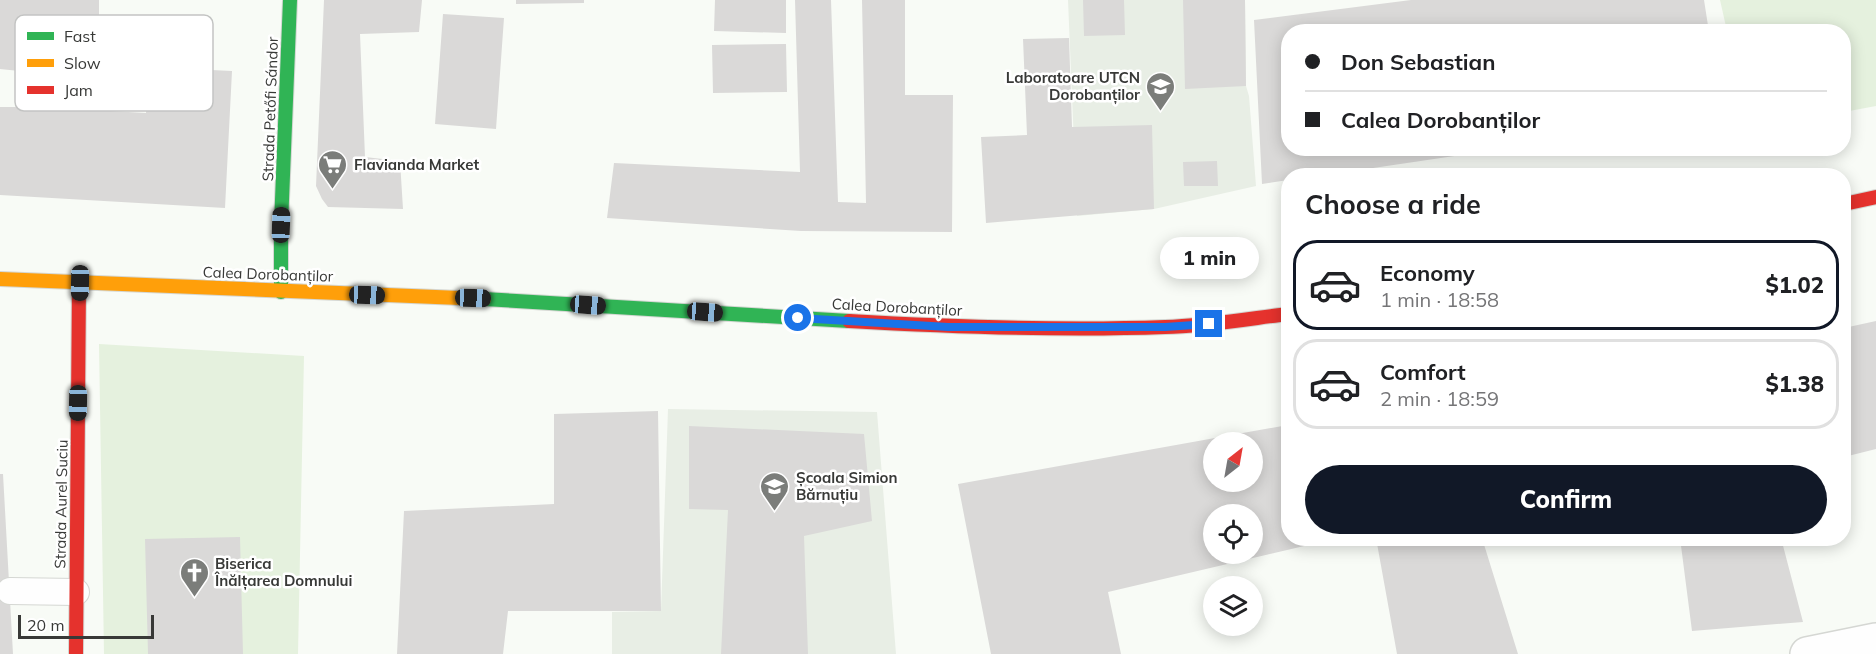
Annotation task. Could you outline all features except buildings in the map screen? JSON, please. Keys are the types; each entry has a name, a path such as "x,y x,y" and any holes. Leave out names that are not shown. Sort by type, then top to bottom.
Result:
{"main road":[{"name":"Strada Petőfi Sándor","path":"281,292 281,225 290,0"},
{"path":"1851,202 1876,197"},
{"name":"Calea Dorobanților","path":"0,279 494,299 948,327 1165,327 1281,315"},
{"name":"Strada Aurel Suciu","path":"76,654 65,592 80,283"}],"street":[{"path":"1807,654 1876,640"}],"lane":[{"path":"10,591 65,592"}],"shaded area":[{"name":"Laboratoare UTCN Dorobanților","path":"1068,0 1245,0 1246,86 1249,96 1256,186 1154,209 1077,216"},
{"name":"Școala Simion Bărnuțiu","path":"668,409 877,412 896,654 612,654 612,612 661,611"}],"green space":[{"path":"1720,0 1876,0 1876,106 1851,111 1851,24 1725,24"},
{"path":"99,344 304,356 298,654 104,654"}],"traffic: fast":[{"path":"281,292 281,225 290,0"},
{"path":"484,299 849,321"}],"traffic: slow":[{"path":"0,279 484,299"}],"traffic: jam":[{"path":"1851,202 1876,197"},
{"path":"76,654 79,283"},
{"path":"849,321 1086,329 1196,325 1281,315"}],"place":[{"name":"Laboratoare UTCN Dorobanților","path":"1161,112"},
{"name":"Flavianda Market","path":"333,190"},
{"name":"Școala Simion Bărnuțiu","path":"775,512"},
{"name":"Biserica Înălțarea Domnului","path":"194,598"}],"route":[{"path":"798,318 948,327 1165,327 1209,324"}]}
